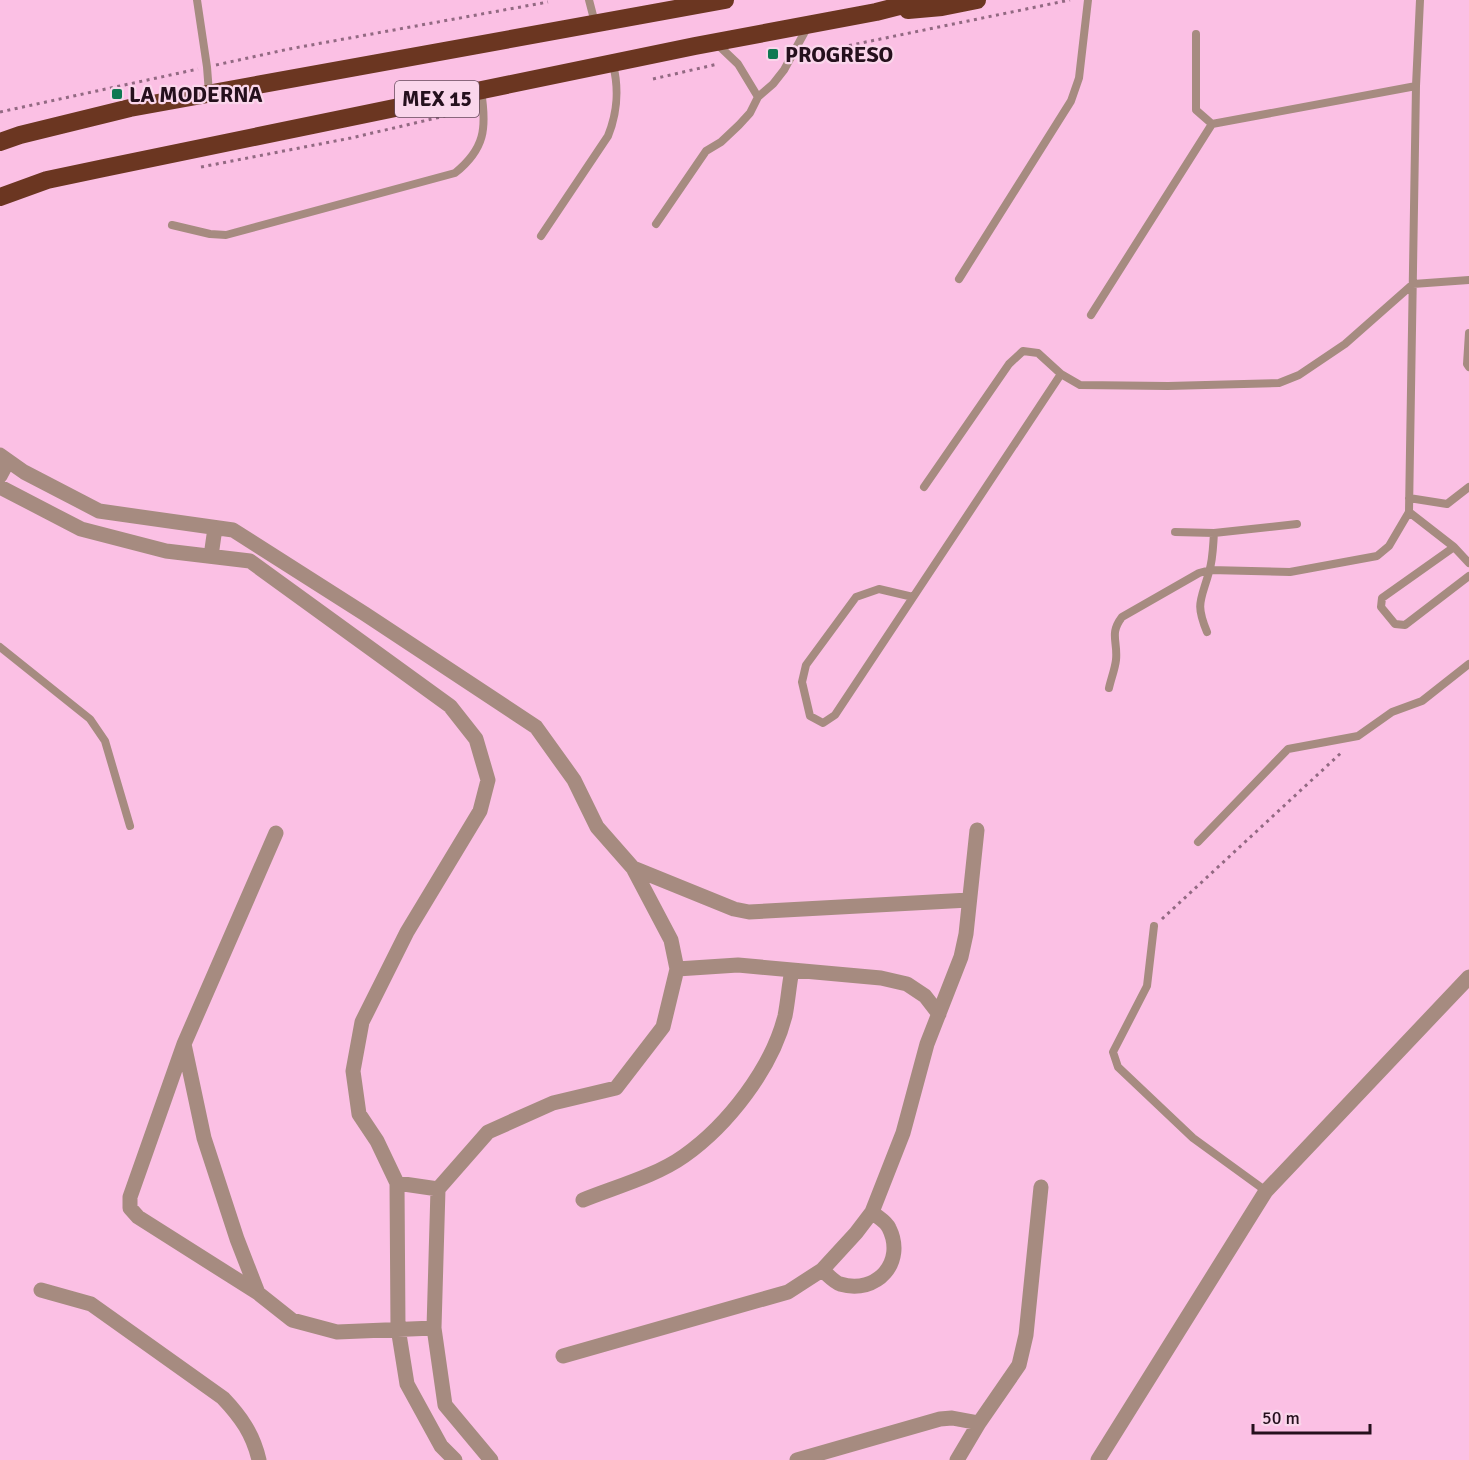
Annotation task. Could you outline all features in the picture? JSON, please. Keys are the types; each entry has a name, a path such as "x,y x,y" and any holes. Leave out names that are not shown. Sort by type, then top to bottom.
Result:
{"highway":[{"path":"691,6 711,0"},
{"name":"MEX 15","path":"0,142 130,108 725,0"},
{"name":"MEX 15","path":"0,197 47,180 714,42 876,12 923,0"},
{"path":"876,12 942,7 977,0"}],"street":[{"path":"0,476 4,458 24,472 99,511 233,530 536,727 574,780 597,827 633,868 671,940 677,969 663,1027 616,1088 553,1103 488,1132 438,1189 434,1328 445,1405 491,1460"},
{"path":"0,487 81,529 166,551 250,561 450,706 476,740 488,780 480,811 407,932 362,1022 353,1071 358,1114 377,1141 397,1183 398,1328 407,1384 441,1446 455,1460"},
{"path":"141,544 147,519"},
{"path":"211,556 216,528"},
{"path":"352,636 365,614"},
{"path":"563,1356 788,1292 822,1270 856,1233 872,1212 903,1133 923,1055 961,957 977,830"},
{"path":"276,833 184,1044 130,1197 130,1208 138,1217 258,1293 292,1320 337,1332 434,1328"},
{"path":"633,868 734,909 749,912 969,900"},
{"path":"677,969 738,965 881,978 907,984 925,996 939,1014"},
{"path":"583,1200 644,1176 684,1156 718,1126 748,1091 774,1048 784,1016 792,970"},
{"path":"1098,1460 1266,1191 1469,977"},
{"path":"184,1044 204,1138 237,1239 258,1293"},
{"path":"397,1183 438,1189"},
{"path":"957,1460 1019,1365 1026,1335 1041,1187"},
{"path":"822,1270 838,1284 858,1288 878,1281 891,1265 895,1245 888,1225 872,1212"},
{"path":"40,1290 91,1304 223,1398 240,1416 254,1441 259,1460"},
{"path":"797,1460 940,1419 952,1418 979,1423"}],"lane":[{"path":"197,0 209,93"},
{"path":"589,0 595,23"},
{"path":"959,279 1071,101 1079,78 1088,0"},
{"path":"1108,688 1116,660 1114,635 1116,625 1122,617 1199,573 1210,570 1290,572 1377,556 1389,546 1409,512 1416,86 1420,0"},
{"path":"656,224 705,151 721,142 739,125 750,113 758,97 784,70 809,25"},
{"path":"1196,34 1196,110 1212,124"},
{"path":"714,42 738,63 758,97"},
{"path":"541,236 608,136 615,118 618,84 612,63"},
{"path":"1091,315 1212,124 1416,86"},
{"path":"172,225 210,234 226,235 455,173 468,163 483,139 484,107 481,90"},
{"path":"924,487 1009,364 1023,351 1038,353 1061,374 1080,385 1168,386 1279,383 1299,375 1345,344 1413,284 1469,280"},
{"path":"1469,333 1467,364 1469,367"},
{"path":"913,597 879,590 856,597 806,665 802,682 810,716 823,723 835,715 1061,374"},
{"path":"1409,498 1447,504 1469,488"},
{"path":"1409,512 1454,547 1469,563"},
{"path":"1175,532 1214,533 1297,524"},
{"path":"1207,633 1199,612 1201,595 1210,570 1214,533"},
{"path":"1454,547 1382,598 1381,607 1395,624 1405,625 1469,576"},
{"path":"0,647 90,719 105,741 130,826"},
{"path":"1198,842 1288,749 1358,736 1392,712 1422,701 1469,664"},
{"path":"1154,926 1147,986 1113,1052 1118,1067 1193,1138 1266,1191"}],"path":[{"path":"828,50 1070,0"},
{"path":"0,112 289,49 548,2"},
{"path":"653,79 718,64"},
{"path":"192,168 351,138 451,115"},
{"path":"1154,926 1358,736"}],"place":[{"name":"PROGRESO","path":"773,54"},
{"name":"LA MODERNA","path":"117,94"}]}
